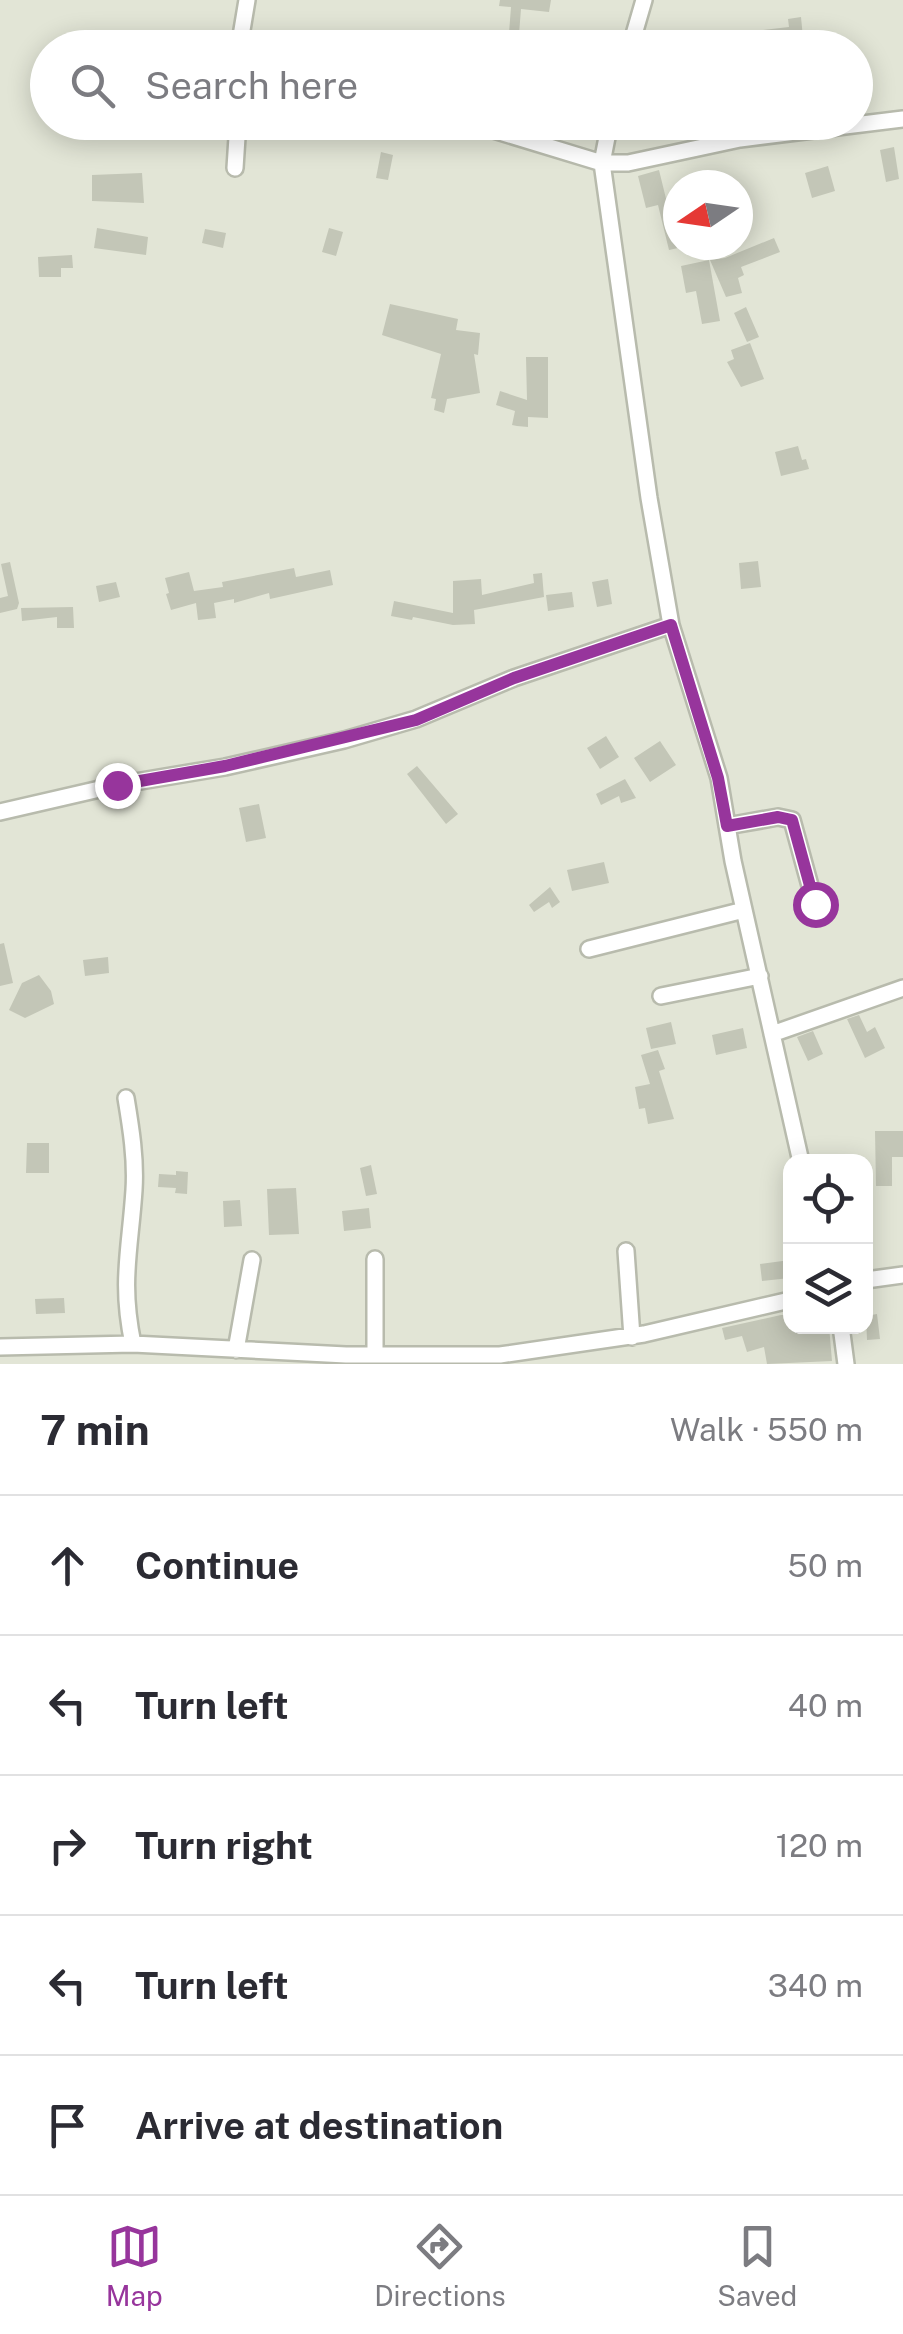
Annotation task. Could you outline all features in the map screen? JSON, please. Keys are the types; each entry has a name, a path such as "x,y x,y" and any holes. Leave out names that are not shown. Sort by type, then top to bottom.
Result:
{"street":[{"path":"242,30 247,0"},
{"path":"635,30 644,0"},
{"path":"873,122 903,119"},
{"path":"235,168 237,140"},
{"path":"525,140 602,164 628,163 731,140"},
{"path":"607,140 602,164 671,625 718,778 799,1154"},
{"path":"0,812 416,720 514,678 671,625"},
{"path":"727,826 778,817 792,820 815,904"},
{"path":"589,949 744,910"},
{"path":"661,996 760,976"},
{"path":"772,1034 903,988"},
{"path":"126,1098 134,1189 124,1276 132,1344"},
{"path":"626,1251 632,1336"},
{"path":"375,1355 376,1259"},
{"path":"236,1350 252,1260"},
{"path":"873,1279 903,1275"},
{"path":"0,1348 22,1357 132,1344 375,1355 500,1355 632,1336 783,1302"},
{"path":"842,1334 846,1364"}],"building":[{"path":"500,0 551,0 549,12 521,9 519,30 509,30 511,7 499,6"},
{"path":"801,17 802,30 763,30 789,27 788,19"},
{"path":"894,147 899,179 886,182 880,150"},
{"path":"381,152 393,155 388,180 376,178"},
{"path":"828,166 835,191 812,198 805,173"},
{"path":"659,170 663,225 658,205 646,208 638,176"},
{"path":"142,173 144,203 92,201 92,175"},
{"path":"97,228 148,237 146,255 94,248"},
{"path":"329,228 343,232 336,256 322,252"},
{"path":"205,229 226,233 223,248 202,243"},
{"path":"774,238 780,252 741,267 744,275 738,278 742,293 726,297 710,260 753,260 753,247"},
{"path":"72,255 73,268 61,268 61,277 39,277 38,257"},
{"path":"709,260 720,321 702,324 696,291 686,293 681,266"},
{"path":"390,304 458,319 456,330 480,333 478,355 474,354 480,393 447,399 444,413 434,410 436,399 431,398 441,354 382,335"},
{"path":"746,307 759,337 747,342 734,313"},
{"path":"750,343 764,379 741,387 727,362 734,359 731,350"},
{"path":"526,357 548,357 548,418 528,417 528,427 512,425 515,411 496,405 500,391 527,400"},
{"path":"798,446 809,469 781,476 775,452"},
{"path":"758,561 761,587 741,589 739,563"},
{"path":"10,562 19,603 17,609 0,613 0,598 8,596 1,564"},
{"path":"294,568 296,577 330,570 333,585 270,599 269,593 234,603 234,599 214,603 216,618 198,620 196,603 171,610 166,594 169,593 165,578 189,572 194,591"},
{"path":"542,573 544,597 474,610 475,624 453,625 391,616 394,601 453,613 453,581 481,579 482,595 534,583 533,574"},
{"path":"608,579 612,604 597,607 592,582"},
{"path":"116,582 120,597 99,602 96,586"},
{"path":"572,592 574,607 548,611 546,595"},
{"path":"73,607 74,628 57,628 57,617 22,621 21,608"},
{"path":"606,736 619,757 600,769 587,748"},
{"path":"660,741 676,765 650,782 634,758"},
{"path":"417,766 458,814 446,824 407,774"},
{"path":"625,779 636,798 621,803 619,796 601,805 596,794"},
{"path":"259,804 266,838 246,842 239,808"},
{"path":"604,862 609,883 572,891 567,870"},
{"path":"550,887 560,902 552,908 549,902 534,912 529,905"},
{"path":"4,943 13,983 0,986 0,944"},
{"path":"108,957 109,973 85,976 83,960"},
{"path":"39,975 51,991 54,1004 25,1018 9,1010 22,983"},
{"path":"859,1015 867,1032 875,1027 885,1048 865,1058 847,1019"},
{"path":"671,1022 676,1044 651,1049 646,1028"},
{"path":"743,1028 747,1048 716,1055 712,1035"},
{"path":"813,1031 823,1054 808,1061 797,1037"},
{"path":"658,1050 665,1069 659,1071 674,1119 648,1124 645,1108 639,1109 635,1087 650,1084 641,1055"},
{"path":"875,1131 903,1131 903,1157 892,1157 892,1186 876,1186"},
{"path":"27,1143 49,1143 49,1173 26,1173"},
{"path":"371,1165 377,1194 366,1196 360,1168"},
{"path":"176,1171 188,1172 187,1194 175,1193 176,1188 158,1187 159,1174 176,1175"},
{"path":"296,1188 299,1234 269,1235 267,1189"},
{"path":"240,1200 242,1226 224,1227 223,1201"},
{"path":"369,1208 371,1228 344,1231 342,1211"},
{"path":"783,1261 783,1279 762,1281 760,1264"},
{"path":"64,1298 65,1313 36,1314 35,1299"},
{"path":"877,1314 880,1339 867,1340 867,1334 873,1334 873,1315"},
{"path":"783,1315 783,1334 830,1334 832,1361 767,1364 764,1347 747,1352 742,1336 725,1340 722,1328"}],"route":[{"path":"117,785 225,766 416,720 514,678 671,625 718,778 727,826 778,817 792,820 815,904"}]}
